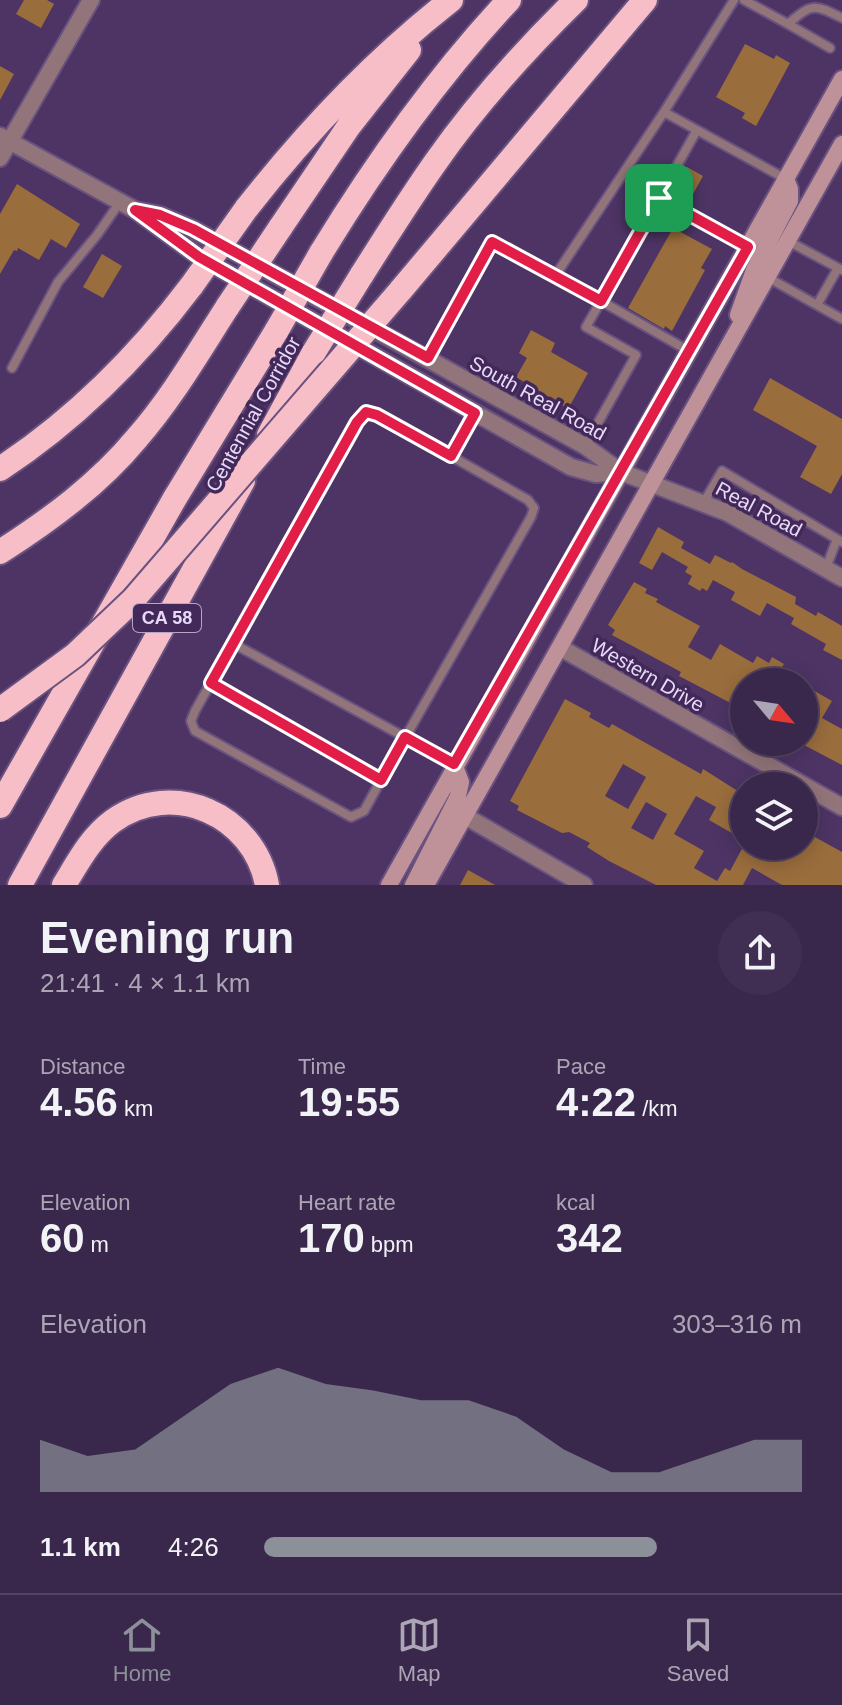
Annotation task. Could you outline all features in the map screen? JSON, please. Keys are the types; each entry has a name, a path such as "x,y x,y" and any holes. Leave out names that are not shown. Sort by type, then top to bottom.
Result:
{"highway":[{"path":"0,469 64,423 102,390 158,329 246,209 309,132 396,45 451,0"},
{"path":"0,552 66,505 115,462 154,418 373,94 458,0"},
{"name":"Centennial Corridor","path":"0,806 175,498 321,253 407,124 509,0"},
{"name":"Centennial Corridor","path":"20,885 314,352 361,276 465,123 528,49 576,0"},
{"path":"0,710 75,655 133,600 400,291 645,0"},
{"path":"64,885 92,841 112,822 148,805 174,803 213,812 237,827 254,848 267,885"}],"main road":[{"path":"389,885 454,764 842,79"},
{"path":"426,885 767,277 837,164 842,144"},
{"path":"731,344 754,270 790,201 786,179"},
{"path":"413,885 458,796 461,782 454,764"}],"street":[{"path":"0,158 5,139 91,0"},
{"name":"South Real Road","path":"5,139 128,206 199,257 571,467 596,474 621,472"},
{"name":"South Real Road","path":"128,206 193,229 585,446 621,472 653,483"},
{"name":"Real Road","path":"653,483 704,502 842,578"},
{"name":"Western Drive","path":"561,648 842,807"},
{"path":"465,816 584,885"}],"lane":[{"path":"555,276 734,0"},
{"path":"744,0 830,48"},
{"path":"788,24 806,8 818,6 842,18"},
{"path":"664,112 786,179"},
{"path":"585,446 636,355 586,327 697,130"},
{"path":"659,198 748,247"},
{"path":"12,368 58,282 97,235 128,206"},
{"path":"788,241 840,269 817,305"},
{"path":"428,358 492,242 689,351"},
{"path":"767,277 842,319"},
{"path":"366,412 451,456 528,500 534,508 364,811 351,817 195,731 191,721 211,683 357,422 366,412"},
{"path":"451,456 475,413"},
{"path":"704,502 722,471 840,540 826,569"},
{"path":"234,644 454,764"},
{"path":"211,683 381,780"}],"building":[{"path":"24,0 47,0 54,4 41,28 16,14"},
{"path":"745,44 774,59 776,55 790,63 756,126 742,118 745,113 716,97"},
{"path":"0,66 14,74 0,100"},
{"path":"687,167 703,176 688,203 672,194"},
{"path":"17,184 80,224 66,248 51,239 39,260 18,248 14,250 0,274 0,214"},
{"path":"673,228 712,249 701,268 705,270 672,331 628,308"},
{"path":"102,254 122,266 103,298 83,287"},
{"path":"531,330 555,343 551,352 588,373 568,409 516,377 527,358 519,353"},
{"path":"770,378 842,419 842,474 831,494 800,477 817,446 753,410"},
{"path":"658,527 684,542 681,548 710,564 715,555 732,562 796,597 795,604 816,616 818,612 842,626 842,660 823,650 826,644 791,624 794,618 767,603 760,616 731,600 735,592 713,580 707,591 702,588 700,591 688,584 692,576 685,572 688,567 662,552 652,570 639,563"},
{"path":"634,582 647,589 645,593 658,599 656,602 700,626 688,647 711,660 720,644 753,663 757,656 769,663 772,657 784,664 784,668 730,668 730,703 612,635 615,630 608,625"},
{"path":"818,693 832,701 822,718 842,729 842,765 818,752"},
{"path":"565,699 591,713 589,717 609,728 612,724 701,774 703,769 730,786 730,832 709,820 716,807 696,796 674,834 704,851 694,868 717,881 725,868 730,871 736,860 818,860 818,839 842,852 842,885 782,885 752,868 743,885 656,885 587,847 590,843 569,832 562,833 517,810 519,806 510,801","holes":["623,764 646,777 628,809 605,796","646,802 667,814 653,840 631,828"]},
{"path":"468,870 495,885 460,885"}],"route":[{"path":"659,198 748,247 454,764 405,737 381,780 211,683 357,422 366,412 451,456 475,413 199,257 135,210 160,215 193,229 428,358 492,242 601,301 659,198"}]}
